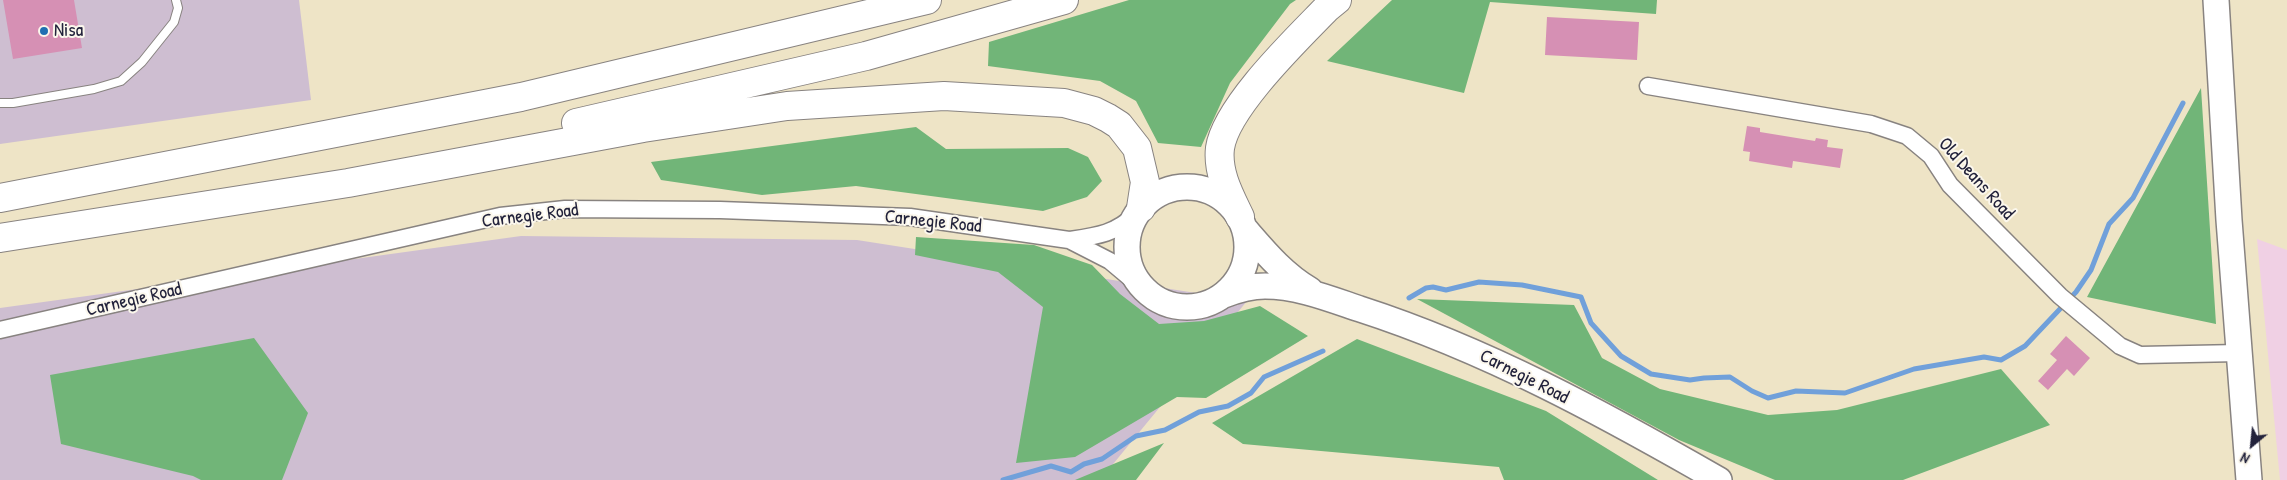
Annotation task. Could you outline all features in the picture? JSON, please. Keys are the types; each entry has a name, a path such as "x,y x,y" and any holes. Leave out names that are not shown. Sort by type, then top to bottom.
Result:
{"highway":[{"path":"0,198 521,98 927,0"},
{"path":"0,233 509,138 866,56 1064,0"},
{"path":"1243,223 1226,187 1220,168 1220,149 1224,133 1232,117 1267,71 1326,9 1337,0"},
{"path":"0,238 348,182 643,128 787,106 944,96 1064,104 1094,111 1108,118 1119,125 1137,148 1142,162 1145,182 1139,211"}],"main road":[{"path":"2216,0 2248,480"},
{"path":"1193,186 1212,191 1228,202 1243,223 1248,243 1245,265 1235,285 1224,295 1206,304 1185,307 1165,303 1147,292 1136,279 1128,255 1129,230 1139,211 1156,195 1174,188 1193,186"},
{"name":"Carnegie Road","path":"1243,223 1286,274 1319,295"},
{"name":"Carnegie Road","path":"1224,295 1243,289 1265,286 1319,295 1397,321 1464,347 1524,376 1719,480"}],"street":[{"name":"Old Deans Road","path":"1648,86 1871,124 1907,136 1931,156 1950,185 2066,301 2120,346 2140,355 2239,353"},
{"name":"Carnegie Road","path":"0,330 500,216 565,209 720,210 910,217 1069,240 1107,234 1117,230 1139,211"},
{"name":"Carnegie Road","path":"1069,240 1110,261 1147,292"}],"lane":[{"path":"0,103 13,103 121,81 142,62 174,22 178,8 176,0"}],"shaded area":[{"path":"0,0 299,0 311,100 0,144"},
{"path":"521,236 857,240 1247,301 1100,480 0,480 0,308"},
{"path":"2257,239 2287,250 2287,480 2280,480"}],"green space":[{"path":"1129,0 1296,0 1290,4 1230,83 1201,147 1158,143 1136,101 1100,81 988,66 989,42"},
{"path":"1392,0 1657,0 1656,14 1490,2 1464,93 1327,61"},
{"path":"2201,88 2216,324 2087,297"},
{"path":"916,127 946,149 1068,148 1088,157 1102,181 1087,197 1043,211 856,186 762,195 661,180 651,162"},
{"path":"916,237 1034,245 1092,265 1120,294 1159,324 1204,321 1260,306 1308,336 1206,398 1177,397 1075,457 1016,463 1043,307 998,272 915,255"},
{"path":"1417,299 1574,305 1602,358 1660,389 1768,415 1837,410 2001,369 2050,425 1903,480 1775,480 1679,440"},
{"path":"254,338 308,413 282,480 201,480 193,476 61,444 50,375"},
{"path":"1357,339 1546,411 1658,480 1504,480 1499,467 1243,444 1212,423"},
{"path":"1164,443 1136,480 1075,480"}],"building":[{"name":"Nisa","path":"3,0 74,0 82,48 13,59"},
{"path":"1547,17 1639,22 1637,60 1545,55"},
{"path":"1747,126 1760,128 1760,132 1815,141 1816,138 1828,140 1827,147 1843,149 1840,168 1793,161 1792,168 1749,161 1750,152 1743,151"},
{"path":"2066,336 2090,358 2074,376 2067,369 2048,390 2038,381 2057,360 2050,354"}],"waterway":[{"path":"1409,298 1426,288 1433,287 1446,290 1479,282 1522,285 1581,297 1591,323 1621,356 1651,374 1690,380 1730,377 1752,391 1768,398 1796,391 1845,393 1914,369 1984,357 2001,360 2025,346 2076,292 2091,270 2109,224 2133,198 2183,103"},
{"path":"1003,480 1051,466 1071,472 1084,464 1102,459 1136,436 1165,430 1199,412 1228,406 1251,393 1264,377 1323,351"}],"place":[{"name":"Nisa","path":"44,31"}]}
